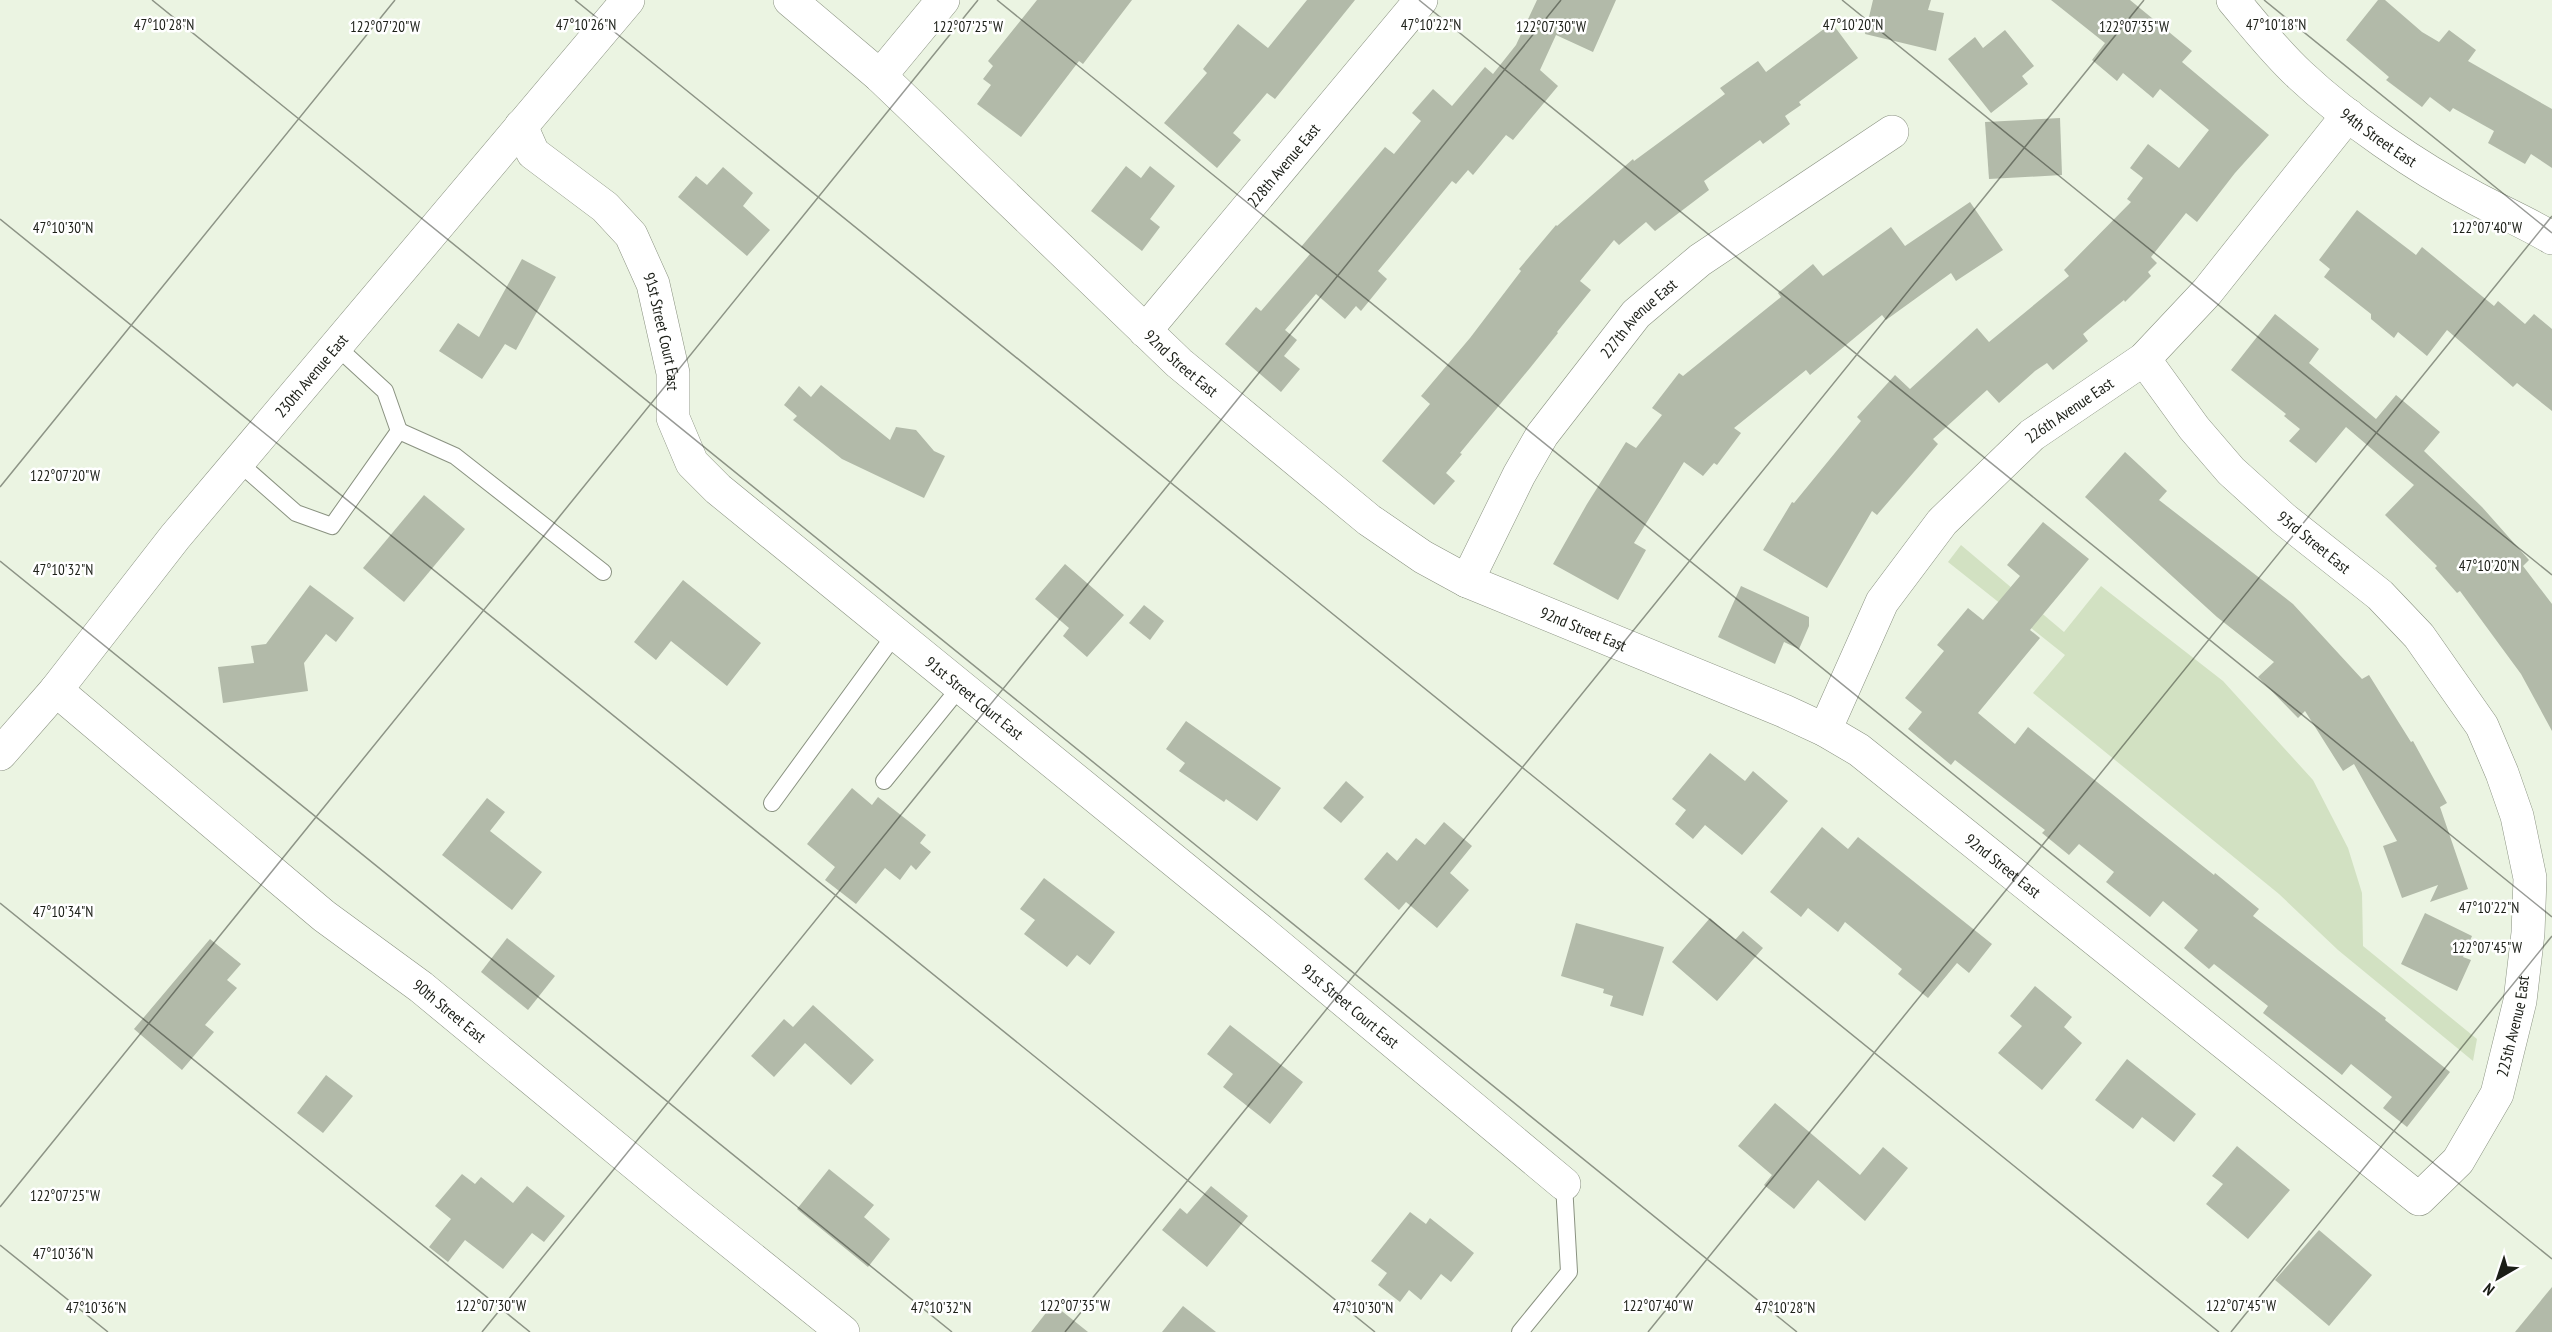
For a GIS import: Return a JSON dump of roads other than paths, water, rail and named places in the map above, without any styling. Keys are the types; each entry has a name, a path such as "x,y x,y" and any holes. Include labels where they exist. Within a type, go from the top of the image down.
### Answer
{"street":[{"name":"230th Avenue East","path":"0,754 56,690 175,537 628,0"},
{"name":"92nd Street East","path":"790,0 880,76 1179,363 1369,520 1423,557 1467,581 1825,730 1858,750 2419,1199"},
{"path":"880,76 943,0"},
{"name":"228th Avenue East","path":"1145,331 1421,0"},
{"name":"94th Street East","path":"2234,0 2300,75 2348,115 2417,163 2465,192 2552,238"},
{"name":"226th Avenue East","path":"1825,730 1881,602 1942,522 2032,435 2144,359 2207,292 2348,115"},
{"name":"91st Street Court East","path":"521,126 533,153 605,207 631,235 652,284 673,373 674,418 692,463 718,489 1257,928 1564,1184"},
{"name":"227th Avenue East","path":"1467,581 1519,474 1542,435 1636,314 1700,260 1892,132"},
{"name":"93rd Street East","path":"2144,359 2194,428 2231,471 2284,519 2380,596 2419,636 2482,726"},
{"name":"90th Street East","path":"56,690 324,916 421,987 685,1205 825,1326"},
{"name":"225th Avenue East","path":"2419,1199 2458,1161 2497,1094 2520,1001 2528,933 2530,878 2517,816 2482,726"}],"lane":[{"path":"336,346 385,391 399,431 455,456 603,573"},
{"path":"238,462 296,513 332,526 399,431"},
{"path":"772,803 896,633"},
{"path":"884,781 961,686"},
{"path":"1520,1332 1569,1272 1564,1184"}]}
